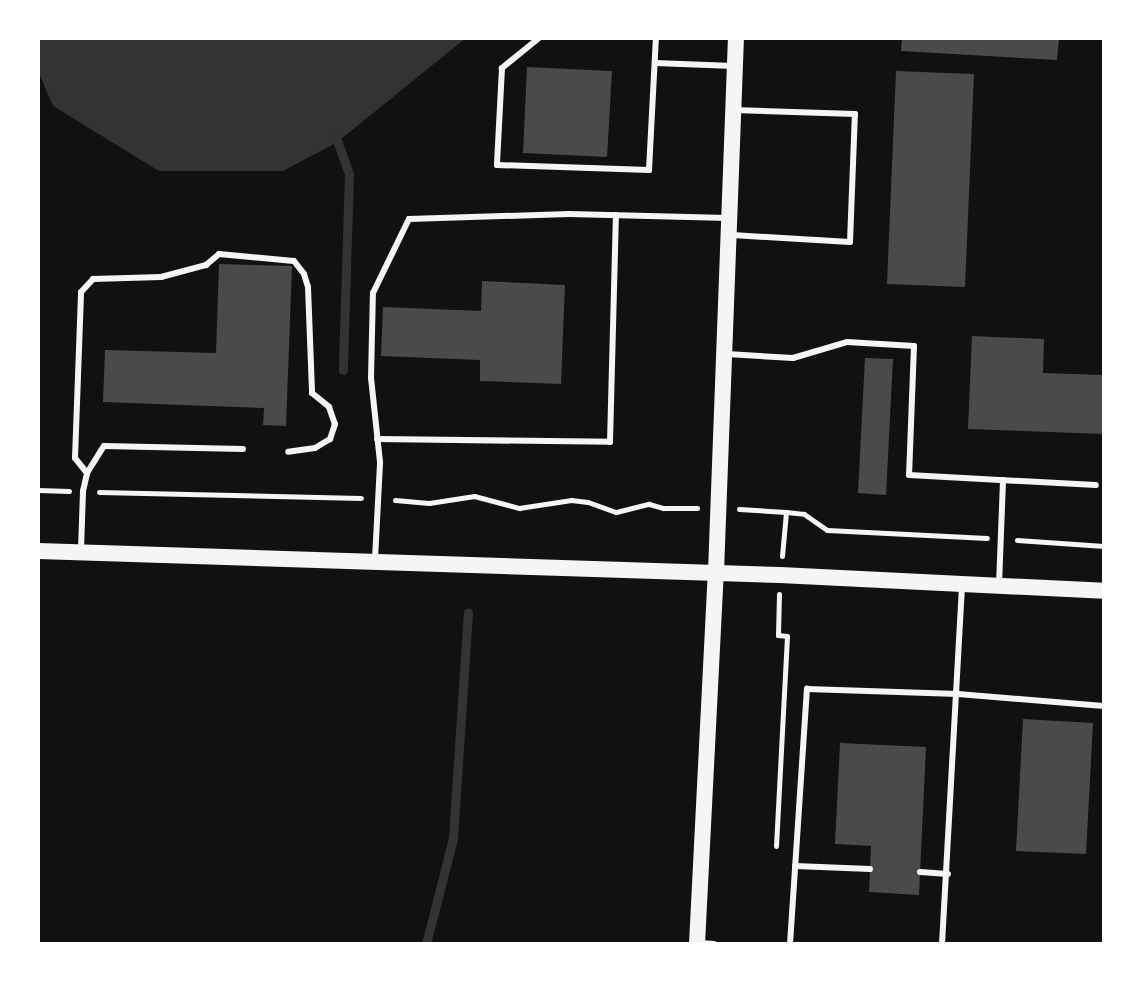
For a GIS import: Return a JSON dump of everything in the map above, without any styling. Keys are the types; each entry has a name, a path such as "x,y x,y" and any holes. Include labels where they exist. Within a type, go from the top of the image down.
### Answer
{"main road":[{"path":"697,943 716,572 736,38"},
{"path":"38,551 716,572 1104,591"}],"lane":[{"path":"539,38 502,68 497,165 649,170 656,38"},
{"path":"655,63 734,66"},
{"path":"728,235 850,242 853,171 855,114 733,110"},
{"path":"375,562 378,499 377,439 371,378 373,293 409,219 616,215 728,218"},
{"path":"377,439 610,442 616,215"},
{"path":"87,473 75,458 81,292 93,279 161,277 206,265 219,254 294,261 308,287 312,393 329,407 335,424 330,439 323,444 288,452"},
{"path":"724,354 793,358 847,342 914,346 909,475 1096,485"},
{"path":"81,553 83,491 87,473 104,446 243,449"},
{"path":"999,585 1003,480"},
{"path":"942,944 962,584"},
{"path":"790,944 807,689 958,694 1104,706"},
{"path":"795,866 870,869"},
{"path":"920,872 948,874"},
{"path":"697,943 714,944"}],"path":[{"path":"38,490 429,503 474,496 519,508 571,500 588,502 616,512 649,504 663,508 804,514 827,530 1104,546"},
{"path":"776,851 787,636 778,635 786,512"}],"shaded area":[{"path":"38,38 466,38 336,143 283,171 159,171 53,106 38,71"}],"building":[{"path":"902,38 1059,38 1057,60 901,51"},
{"path":"527,67 612,71 607,157 523,153"},
{"path":"896,71 974,74 965,287 887,284"},
{"path":"219,264 292,266 286,426 263,425 264,408 103,402 105,350 216,353"},
{"path":"482,281 565,285 561,384 480,381 480,360 381,356 383,307 481,311"},
{"path":"972,336 1044,339 1043,373 1104,375 1104,434 968,429"},
{"path":"865,358 893,359 886,495 858,493"},
{"path":"1023,719 1093,723 1086,854 1016,851"},
{"path":"840,743 926,747 919,895 869,892 871,846 835,844"}],"waterway":[{"path":"334,132 349,174 343,370"},
{"path":"426,944 453,838 468,612"}]}
